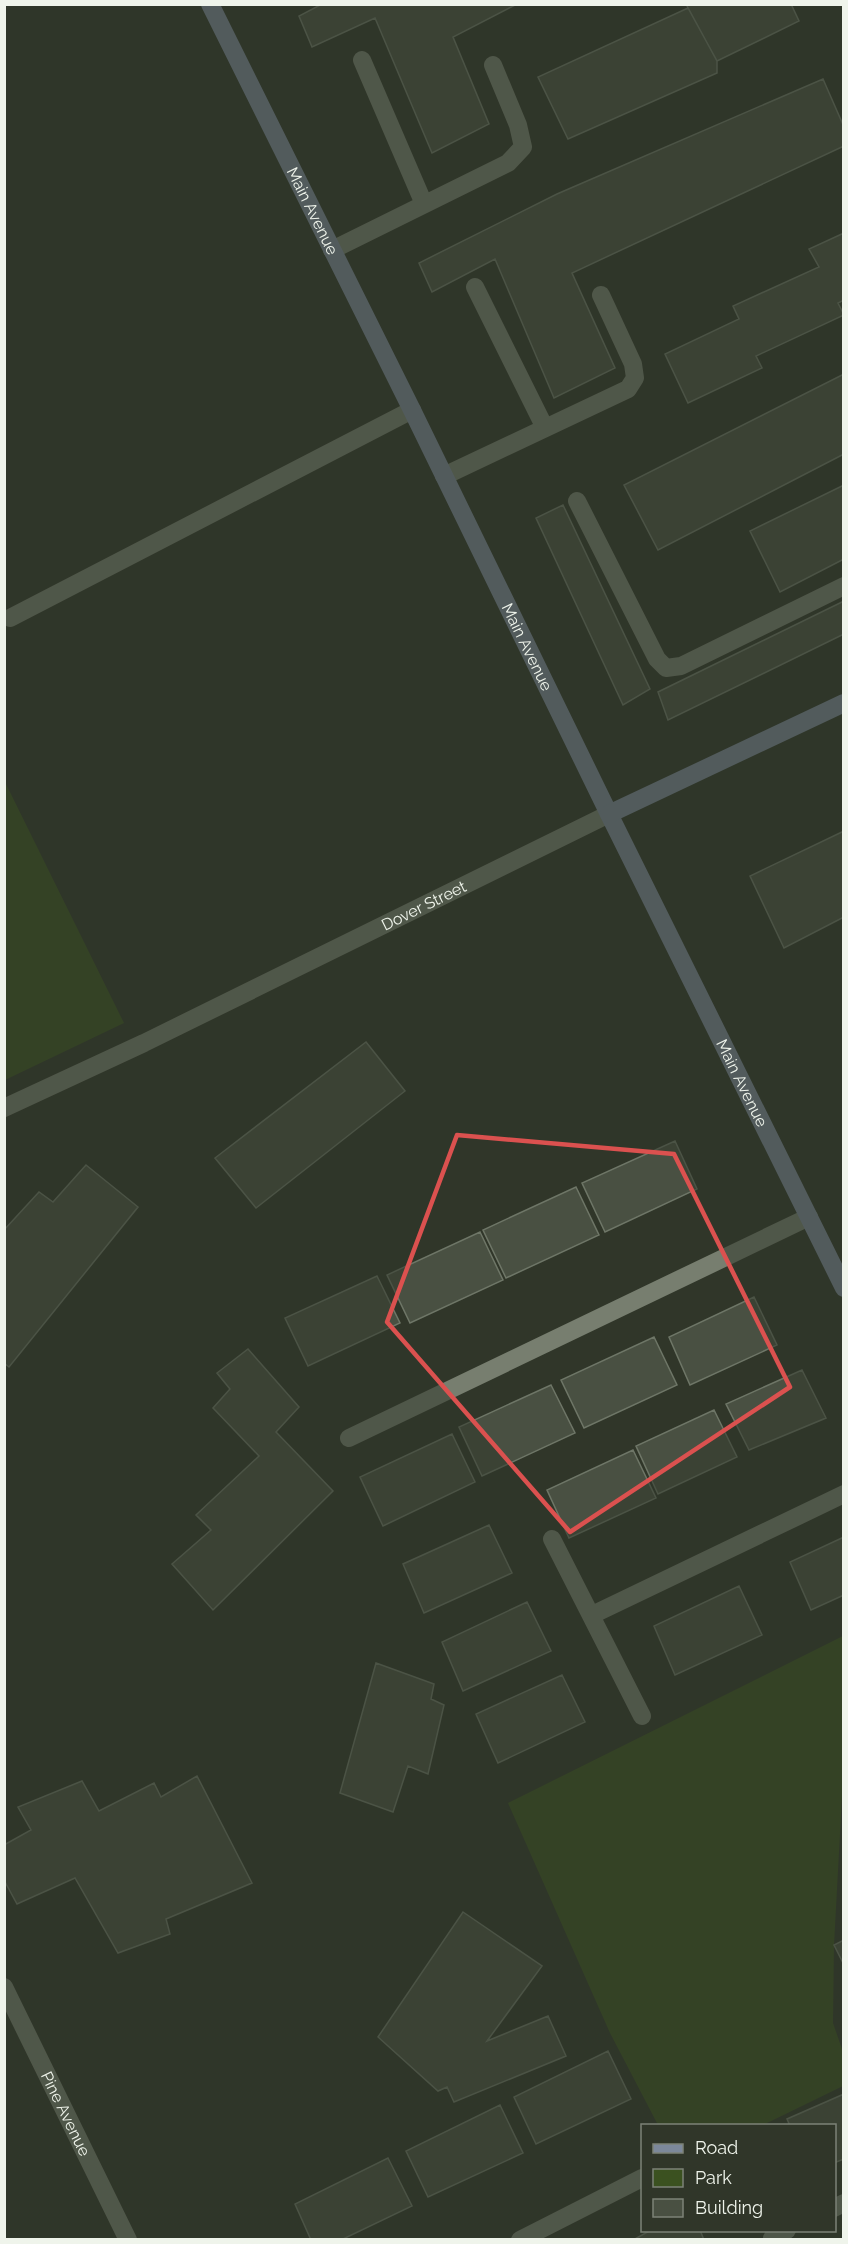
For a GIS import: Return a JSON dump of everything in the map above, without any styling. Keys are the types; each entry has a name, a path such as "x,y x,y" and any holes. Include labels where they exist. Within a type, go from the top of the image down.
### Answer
{"street":[{"name":"Main Avenue","path":"210,4 843,1288"},
{"path":"362,60 424,204"},
{"path":"332,250 508,163 523,147 518,125 493,65"},
{"path":"475,287 545,428"},
{"path":"444,476 628,389 635,378 633,364 601,296"},
{"path":"10,618 412,410"},
{"path":"577,501 657,659 666,668 681,666 843,586"},
{"name":"Dover Street","path":"4,1108 144,1043 609,814 843,703"},
{"path":"349,1438 809,1217"},
{"path":"592,1615 843,1494"},
{"path":"552,1539 642,1716"},
{"name":"Pine Avenue","path":"4,1987 128,2240"},
{"path":"520,2240 641,2179"}],"highlighted area":[{"path":"457,1135 674,1154 790,1387 570,1532 387,1322"}],"green space":[{"path":"4,780 124,1023 5,1080 4,1080"},
{"path":"843,1636 844,1794 842,1796 834,1945 833,2023 843,2052 843,2086 765,2124 657,2124 610,2033 508,1803"}],"building":[{"path":"322,4 517,4 453,37 489,124 432,153 375,18 312,47 299,16"},
{"path":"686,4 791,4 799,21 717,61"},
{"path":"688,8 717,61 717,73 568,139 538,77"},
{"path":"823,79 844,127 844,146 572,273 615,368 554,398 495,259 432,292 419,263 557,194"},
{"path":"844,233 844,300 838,303 844,315 756,356 762,368 688,403 665,354 739,319 733,306 819,267 809,249"},
{"path":"844,374 844,454 658,550 624,485"},
{"path":"844,485 844,559 780,592 750,531"},
{"path":"563,505 650,689 623,705 536,518"},
{"path":"844,601 844,634 668,720 658,692"},
{"path":"844,831 844,917 784,948 750,876"},
{"path":"366,1042 405,1091 256,1208 215,1158"},
{"path":"675,1141 697,1189 605,1232 582,1183"},
{"path":"86,1165 138,1207 9,1367 4,1363 4,1230 39,1192 53,1202"},
{"path":"576,1187 599,1235 506,1278 483,1230"},
{"path":"480,1232 503,1280 410,1323 387,1275"},
{"path":"377,1276 400,1323 308,1366 285,1318"},
{"path":"754,1297 777,1345 690,1385 669,1337"},
{"path":"654,1337 677,1385 584,1428 561,1380"},
{"path":"248,1349 299,1407 276,1432 333,1491 213,1610 172,1564 211,1530 196,1515 259,1456 213,1408 230,1389 217,1373"},
{"path":"802,1370 826,1418 749,1450 726,1404"},
{"path":"551,1385 575,1433 482,1476 459,1427"},
{"path":"714,1410 737,1457 658,1494 636,1446"},
{"path":"452,1434 475,1482 383,1526 360,1477"},
{"path":"633,1450 656,1498 569,1538 547,1490"},
{"path":"489,1525 512,1573 424,1613 403,1564"},
{"path":"844,1537 844,1595 811,1610 790,1562"},
{"path":"739,1586 762,1635 675,1675 654,1626"},
{"path":"527,1602 551,1651 463,1691 442,1642"},
{"path":"376,1663 434,1684 431,1699 444,1705 428,1774 408,1766 393,1812 340,1793"},
{"path":"562,1675 585,1722 498,1763 476,1714"},
{"path":"197,1776 252,1883 166,1919 170,1934 118,1953 75,1878 17,1904 4,1880 4,1845 31,1830 18,1807 82,1781 99,1811 154,1783 161,1797"},
{"path":"463,1912 542,1966 487,2041 548,2016 566,2056 454,2102 447,2087 438,2091 378,2037"},
{"path":"844,1940 844,1965 834,1945"},
{"path":"608,2051 631,2099 536,2144 514,2097"},
{"path":"844,2094 844,2159 836,2162 836,2124 789,2124 787,2119"},
{"path":"500,2105 523,2153 428,2197 406,2151"},
{"path":"388,2158 412,2206 341,2240 311,2240 295,2204"},
{"path":"647,2232 701,2232 704,2240 633,2240"}]}
